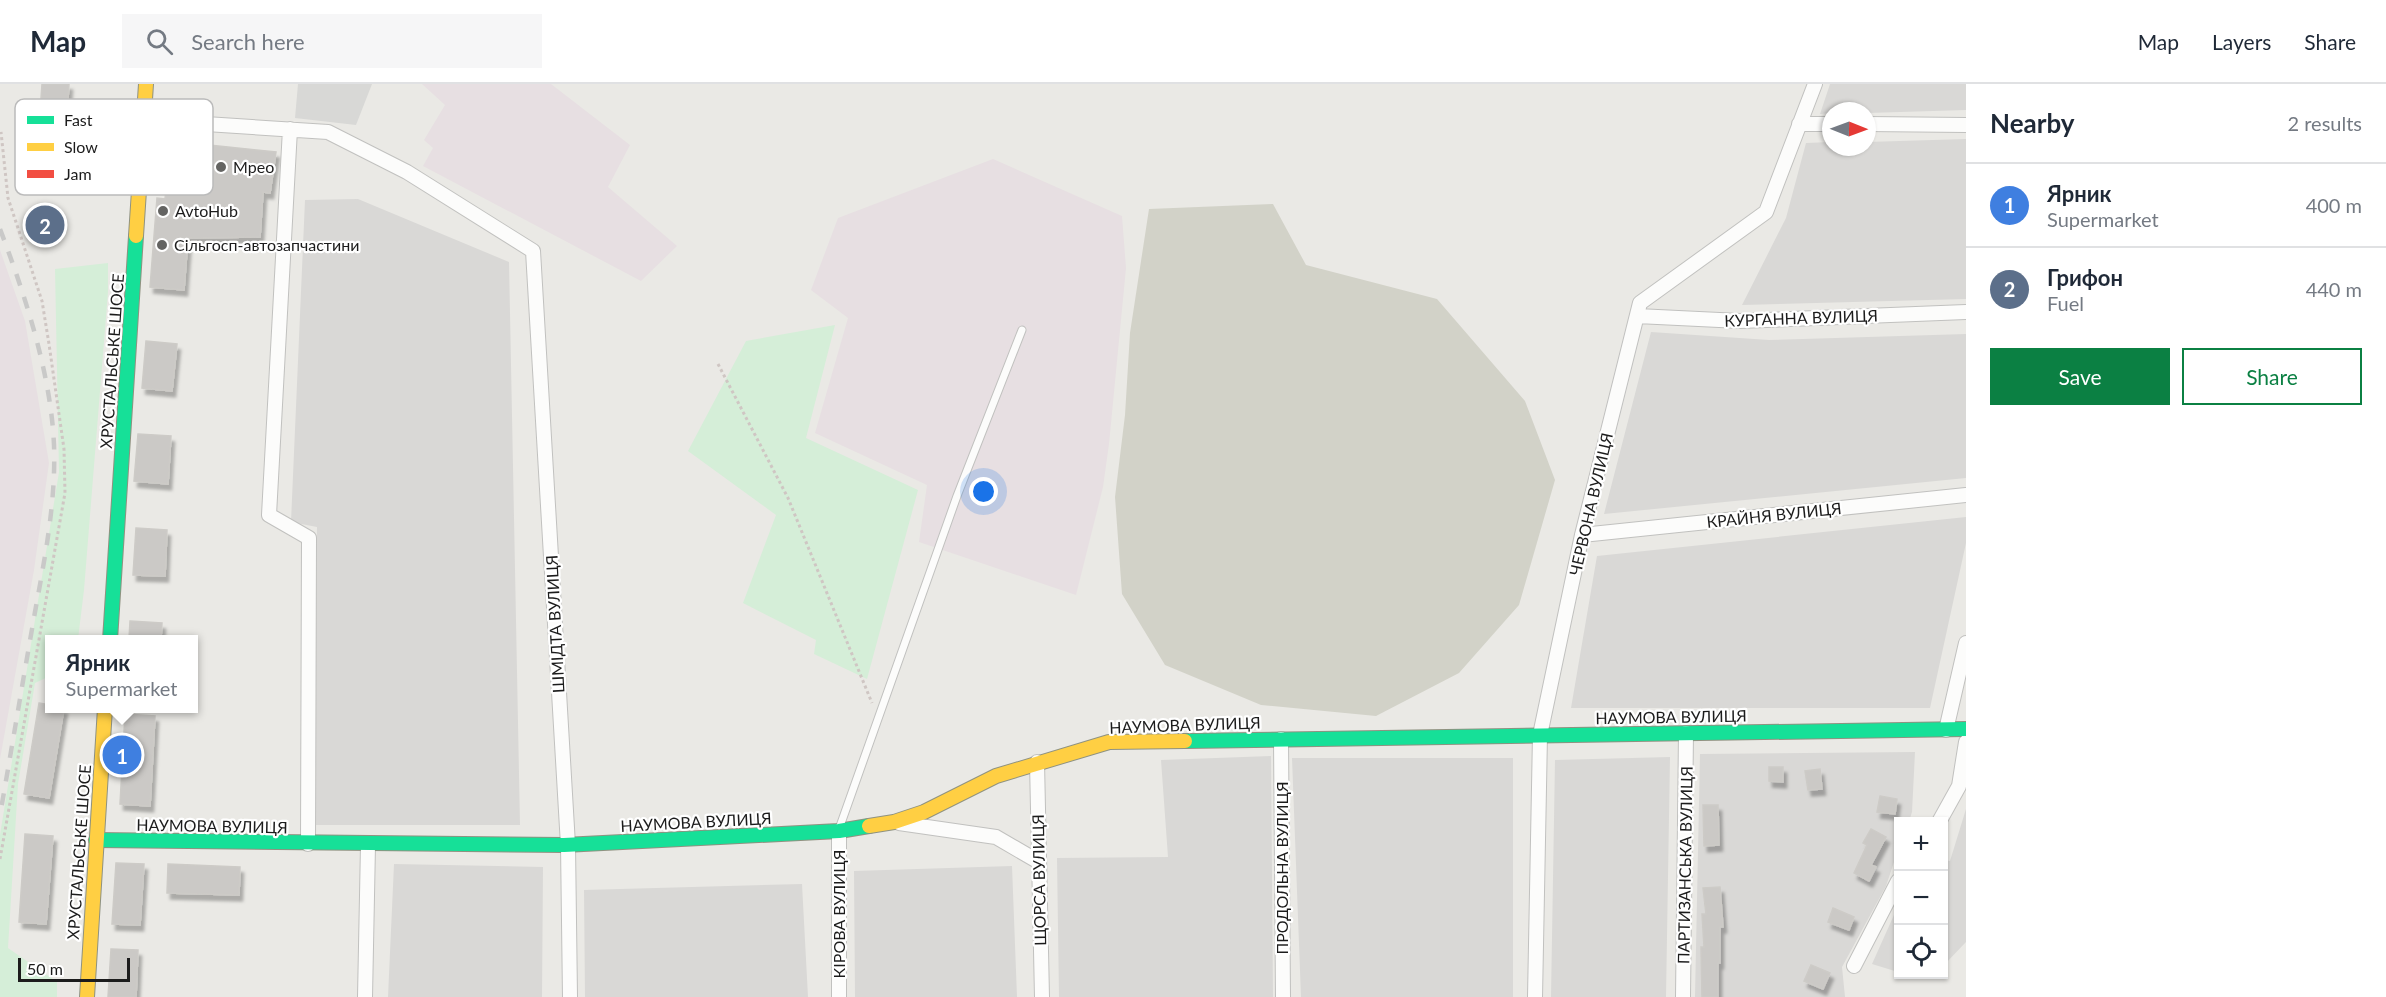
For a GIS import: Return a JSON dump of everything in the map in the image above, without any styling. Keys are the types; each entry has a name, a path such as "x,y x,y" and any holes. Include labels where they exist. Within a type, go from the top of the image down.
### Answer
{"street":[{"name":"ХРУСТАЛЬСЬКЕ ШОСЕ","path":"145,99 146,84"},
{"name":"ЧЕРВОНА ВУЛИЦЯ","path":"1535,997 1540,735 1582,535 1640,303 1766,212 1815,84"},
{"path":"213,124 290,129 269,515 309,537 308,844"},
{"path":"1799,124 1822,124"},
{"path":"1876,124 1966,124"},
{"name":"ШМІДТА ВУЛИЦЯ","path":"290,129 328,132 407,172 533,251 568,845 570,997"},
{"name":"ХРУСТАЛЬСЬКЕ ШОСЕ","path":"110,635 139,195"},
{"name":"КУРГАННА ВУЛИЦЯ","path":"1637,316 1740,321 1966,312"},
{"name":"КРАЙНЯ ВУЛИЦЯ","path":"1582,535 1966,495"},
{"path":"1946,730 1966,643"},
{"name":"ХРУСТАЛЬСЬКЕ ШОСЕ","path":"87,997 105,713"},
{"name":"НАУМОВА ВУЛИЦЯ","path":"96,840 368,845 568,845 839,831 894,822 924,812 996,776 1109,742 1966,729"},
{"name":"ПАРТИЗАНСЬКА ВУЛИЦЯ","path":"1683,997 1686,733"},
{"name":"ПРОДОЛЬНА ВУЛИЦЯ","path":"1281,740 1283,997"},
{"path":"1942,817 1959,786 1966,742"},
{"name":"ЩОРСА ВУЛИЦЯ","path":"1037,762 1042,997"},
{"path":"894,822 996,837 1039,862"},
{"name":"КІРОВА ВУЛИЦЯ","path":"839,831 839,997"},
{"path":"365,997 368,845"},
{"path":"1854,966 1894,890"}],"lane":[{"path":"839,831 957,496 1022,330"}],"path":[{"path":"0,859 65,493 64,449 42,301 8,198 1,132"},
{"path":"718,364 788,498 878,718"}],"shaded area":[{"path":"298,84 372,84 356,125 295,118"},
{"path":"422,84 551,84 630,145 608,187 677,246 641,281 423,166 433,148 424,140 445,105"},
{"path":"1830,84 1966,84 1966,110 1876,113 1876,102 1824,102"},
{"path":"1966,139 1966,299 1742,305 1786,218 1806,143 1822,142 1822,156 1876,156 1876,142"},
{"path":"993,159 1122,216 1126,268 1109,444 1103,487 1076,595 919,542 927,485 815,433 848,318 811,290 838,218"},
{"path":"358,199 509,262 520,825 314,825 317,527 291,522 305,200"},
{"path":"1273,204 1306,265 1437,299 1525,401 1555,480 1519,605 1459,673 1376,716 1261,705 1165,665 1122,594 1115,497 1125,415 1130,333 1149,209"},
{"path":"0,250 25,321 49,463 34,570 0,759"},
{"path":"1651,332 1769,340 1966,334 1966,478 1604,514"},
{"path":"1966,517 1966,543 1930,708 1571,708 1597,556"},
{"path":"1915,752 1912,812 1910,817 1894,817 1894,862 1886,886 1842,967 1845,997 1695,997 1700,754"},
{"path":"1271,756 1273,997 1059,997 1057,858 1168,857 1161,760"},
{"path":"1670,757 1666,997 1551,997 1555,760"},
{"path":"1292,758 1513,758 1513,997 1301,997"},
{"path":"1966,809 1966,942 1948,961 1948,861 1950,861"},
{"path":"394,864 543,867 542,997 388,997"},
{"path":"1012,866 1017,997 855,997 854,871"},
{"path":"802,884 808,997 585,997 584,890"},
{"path":"1894,915 1894,971 1872,964"}],"green space":[{"path":"108,263 108,292 78,635 45,635 45,678 35,683 18,784 8,948 57,982 57,997 0,997 0,835 59,472 55,269"},
{"path":"835,325 806,438 918,490 867,679 814,654 816,640 743,603 776,515 688,451 746,341"}],"building":[{"path":"42,84 69,84 68,99 41,99"},
{"path":"213,145 276,152 270,193 263,192 260,237 188,238 184,290 150,287 157,198 165,199 165,195 213,195"},
{"path":"146,341 177,344 172,391 142,388"},
{"path":"138,434 171,436 168,484 134,481"},
{"path":"136,528 167,530 165,576 133,575"},
{"path":"130,621 162,623 161,635 129,635"},
{"path":"39,703 45,704 45,713 63,713 49,798 24,794"},
{"path":"125,714 155,716 150,806 120,804"},
{"path":"1769,767 1783,767 1783,782 1769,781"},
{"path":"1820,769 1822,789 1808,790 1805,771"},
{"path":"1880,796 1897,799 1895,814 1877,812"},
{"path":"1703,805 1718,805 1719,845 1704,846"},
{"path":"1871,829 1886,837 1871,865 1876,867 1869,881 1854,873 1867,845 1863,843"},
{"path":"25,834 53,836 46,924 19,922"},
{"path":"116,863 144,864 140,925 112,924"},
{"path":"168,864 240,867 239,895 167,893"},
{"path":"1720,887 1723,927 1720,927 1718,997 1702,997 1701,947 1704,947 1702,914 1706,914 1703,888"},
{"path":"1833,908 1854,917 1849,930 1828,922"},
{"path":"111,949 138,950 136,997 108,997"},
{"path":"1811,965 1830,973 1823,989 1804,981"}],"railway":[{"path":"0,229 35,335 48,391 54,445 52,508 46,550 0,815"}],"traffic: fast":[{"path":"110,635 136,236"},
{"path":"1185,741 1966,729"},
{"path":"96,840 564,845 839,831 869,826"}],"traffic: slow":[{"path":"145,99 146,84"},
{"path":"136,236 139,195"},
{"path":"87,997 105,713"},
{"path":"869,826 894,822 924,812 996,776 1109,742 1185,741"}],"place":[{"name":"Мрео","path":"221,167"},
{"name":"AvtoHub","path":"163,211"},
{"name":"Грифон","path":"45,225"},
{"name":"Сільгосп-автозапчастини","path":"162,245"},
{"name":"Ярник","path":"122,755"}]}
